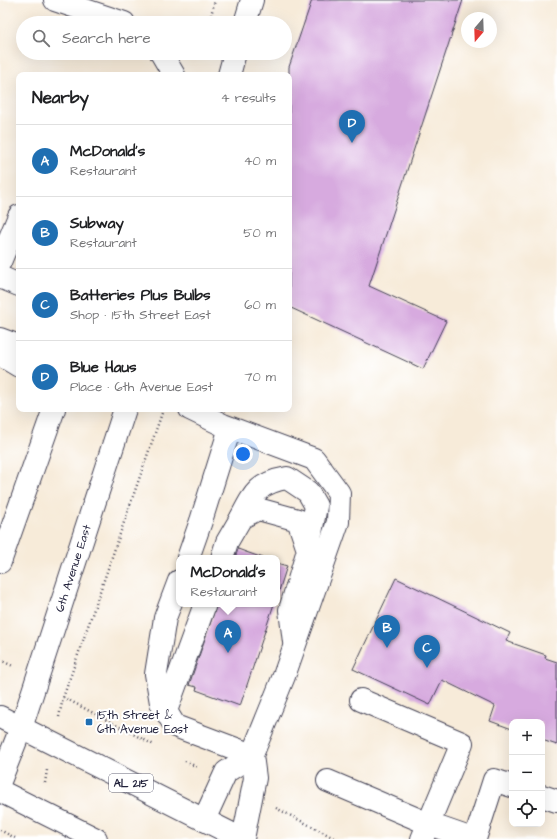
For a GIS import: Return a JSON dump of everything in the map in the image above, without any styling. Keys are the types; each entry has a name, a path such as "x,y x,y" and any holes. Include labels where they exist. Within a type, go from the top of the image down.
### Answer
{"street":[{"path":"55,0 103,16"},
{"path":"247,16 252,0"},
{"path":"165,60 172,72"},
{"path":"0,262 16,223"},
{"path":"0,277 16,285"},
{"path":"0,339 16,345"},
{"path":"0,358 4,357 16,364"},
{"path":"41,412 45,438"},
{"path":"0,562 53,412"},
{"name":"6th Avenue East","path":"0,781 21,728 124,412"},
{"path":"196,412 230,428 314,459 339,493 338,522 295,645 252,755 255,778 243,839"},
{"path":"189,555 230,428"},
{"path":"223,555 228,542 253,495 269,481 287,478 308,492 316,506 308,550 290,610 295,645"},
{"path":"241,518 258,509 298,520 308,550"},
{"path":"176,590 166,618 156,674 161,703 176,726 252,755"},
{"path":"166,711 204,607"},
{"path":"361,700 462,743 425,831"},
{"name":"AL 215","path":"0,717 243,839"},
{"path":"204,820 226,772 252,755"},
{"path":"328,781 425,831 473,839 494,780 509,785"},
{"path":"0,791 96,839"},
{"path":"545,797 557,801"}],"path":[{"path":"211,16 215,0"},
{"path":"39,810 52,743 64,698 162,412"},
{"path":"0,830 17,839"}],"building":[{"path":"312,0 463,0 369,286 446,321 423,369 292,308 292,72 289,72 289,67"},
{"path":"238,549 254,555 236,555"},
{"path":"280,564 287,566 280,588"},
{"path":"396,578 510,633 506,641 546,655 545,658 557,662 557,745 545,741 545,719 509,719 509,728 490,721 495,706 442,680 430,705 353,669"},
{"path":"216,607 273,607 240,706 196,690 197,687 189,685"}],"place":[{"name":"Blue Haus","path":"352,143"},
{"name":"Subway","path":"387,648"},
{"name":"McDonald's","path":"228,653"},
{"name":"Batteries Plus Bulbs","path":"427,668"},
{"name":"15th Street & 6th Avenue East","path":"89,722"}]}
